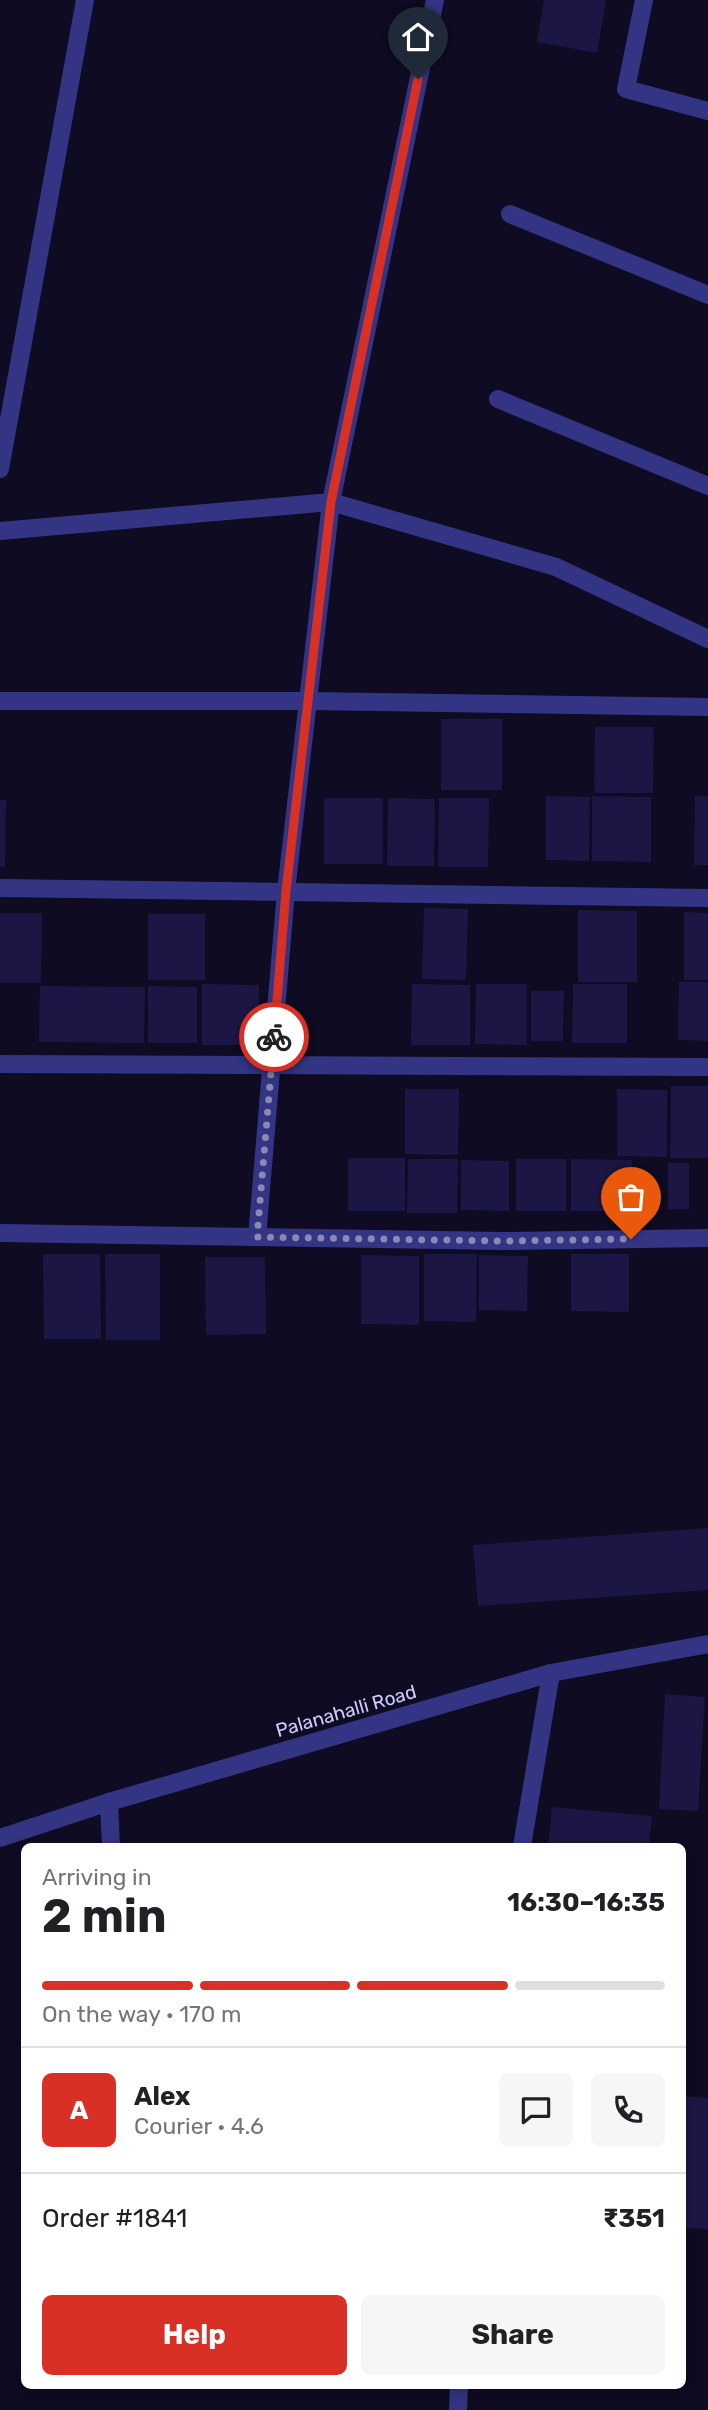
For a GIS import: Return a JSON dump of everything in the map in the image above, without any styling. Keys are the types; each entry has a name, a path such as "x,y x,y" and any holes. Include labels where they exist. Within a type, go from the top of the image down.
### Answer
{"street":[{"path":"0,469 85,0"},
{"path":"257,1237 286,891 331,502 435,0"},
{"path":"644,0 626,89 708,111"},
{"path":"510,214 708,295"},
{"path":"498,398 708,486"},
{"path":"0,531 331,502 556,567 708,639"},
{"path":"0,701 309,701 708,707"},
{"path":"0,888 708,898"},
{"path":"0,1064 708,1068"},
{"path":"0,1233 502,1241 708,1238"},
{"name":"Palanahalli Road","path":"0,1838 109,1802 551,1673 708,1644"},
{"path":"523,1843 551,1673"},
{"path":"109,1802 111,1843"},
{"path":"458,2410 459,2389"}],"building":[{"path":"544,0 606,0 597,53 537,42"},
{"path":"441,719 502,719 502,790 441,790"},
{"path":"595,727 654,727 653,793 594,793"},
{"path":"546,796 590,797 589,861 546,860"},
{"path":"592,796 651,797 651,862 592,861"},
{"path":"695,796 708,796 708,865 694,865"},
{"path":"324,798 383,798 383,864 324,864"},
{"path":"388,798 435,799 434,866 387,866"},
{"path":"439,798 489,798 488,867 438,867"},
{"path":"0,800 6,800 5,867 0,867"},
{"path":"424,908 468,909 466,980 422,979"},
{"path":"578,910 637,911 637,982 578,982"},
{"path":"684,912 708,913 708,980 684,980"},
{"path":"0,913 42,913 41,983 0,983"},
{"path":"148,914 205,914 205,980 148,980"},
{"path":"679,982 708,982 708,1041 678,1040"},
{"path":"202,984 259,985 258,1045 202,1045"},
{"path":"412,984 470,985 470,1045 411,1045"},
{"path":"476,984 527,984 527,1045 475,1044"},
{"path":"573,984 627,984 627,1043 572,1043"},
{"path":"40,986 145,987 144,1043 39,1042"},
{"path":"148,986 197,987 197,1043 148,1043"},
{"path":"531,991 564,991 563,1041 531,1041"},
{"path":"671,1086 708,1086 708,1158 670,1158"},
{"path":"405,1089 459,1089 458,1155 405,1154"},
{"path":"617,1089 667,1090 667,1157 617,1156"},
{"path":"348,1158 405,1158 405,1211 348,1211"},
{"path":"408,1159 458,1159 457,1213 407,1213"},
{"path":"516,1159 566,1159 566,1211 516,1211"},
{"path":"571,1159 632,1160 631,1211 571,1211"},
{"path":"461,1160 509,1161 509,1211 461,1210"},
{"path":"668,1163 689,1163 689,1209 668,1209"},
{"path":"43,1254 100,1254 101,1339 44,1339"},
{"path":"105,1254 160,1254 160,1340 106,1340"},
{"path":"424,1254 477,1254 476,1322 424,1321"},
{"path":"571,1254 629,1254 629,1312 571,1311"},
{"path":"361,1255 419,1256 419,1325 361,1324"},
{"path":"479,1255 528,1256 527,1311 479,1310"},
{"path":"205,1257 265,1257 266,1334 206,1335"},
{"path":"708,1528 708,1590 478,1606 473,1545"},
{"path":"665,1694 705,1697 698,1811 659,1809"},
{"path":"552,1807 652,1816 649,1843 548,1843"},
{"path":"686,2096 708,2098 708,2229 686,2228"}],"way so far":[{"path":"274,1037 257,1237 502,1241 631,1239"}],"route":[{"path":"274,1037 286,891 331,502 418,79"}]}
